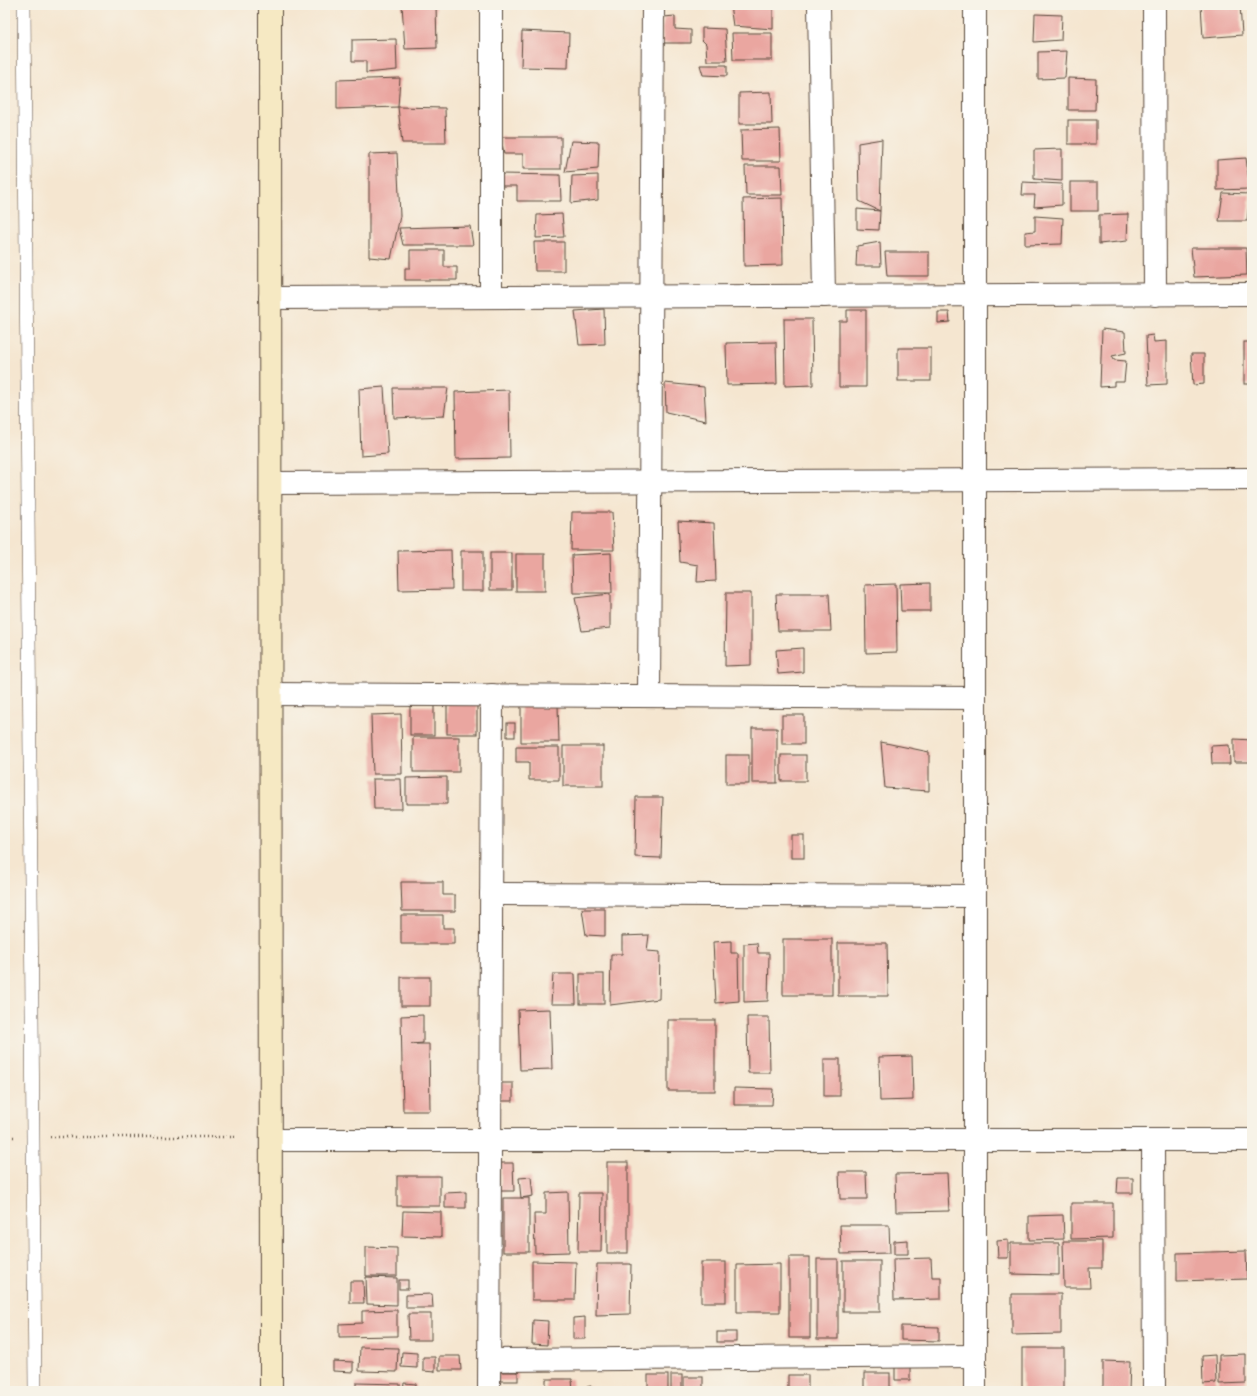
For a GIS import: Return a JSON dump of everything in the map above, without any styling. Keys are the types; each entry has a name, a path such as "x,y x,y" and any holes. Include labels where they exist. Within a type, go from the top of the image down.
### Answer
{"street":[{"path":"270,5 271,1391"},
{"path":"491,5 491,297"},
{"path":"649,696 653,5"},
{"path":"819,5 824,296"},
{"path":"975,5 975,1391"},
{"path":"1154,5 1155,295"},
{"path":"270,298 1252,294"},
{"path":"271,483 1252,480"},
{"path":"271,694 975,698"},
{"path":"490,1391 492,695"},
{"path":"491,894 975,896"},
{"path":"271,1140 1252,1140"},
{"path":"1153,1140 1154,1391"},
{"path":"490,1360 975,1356"}],"lane":[{"path":"24,5 35,1391"}],"path":[{"path":"5,1137 236,1137"}],"building":[{"path":"402,5 436,5 437,48 405,49"},
{"path":"730,5 773,5 773,29 733,26"},
{"path":"1201,5 1240,5 1242,35 1203,38"},
{"path":"1035,14 1062,15 1061,40 1034,42"},
{"path":"675,16 675,29 691,30 691,43 663,43 662,29 664,17"},
{"path":"702,28 725,29 727,61 707,61 706,44 702,40"},
{"path":"522,31 569,33 568,68 521,67"},
{"path":"732,33 772,33 772,60 733,60"},
{"path":"396,39 397,70 366,73 366,61 352,61 352,40"},
{"path":"1067,51 1065,78 1038,79 1038,52"},
{"path":"700,65 727,65 727,76 703,75"},
{"path":"400,78 398,107 337,109 337,80"},
{"path":"1068,78 1096,79 1095,110 1068,110"},
{"path":"771,92 772,124 739,124 739,93"},
{"path":"398,107 445,108 446,143 402,143"},
{"path":"1068,120 1096,120 1096,144 1068,144"},
{"path":"780,129 781,161 742,161 741,130"},
{"path":"501,137 561,137 561,169 523,169 523,154 504,154"},
{"path":"882,139 880,211 859,201 858,143"},
{"path":"571,141 599,142 598,169 565,172"},
{"path":"1062,149 1062,181 1034,179 1034,150"},
{"path":"397,153 400,216 391,259 369,257 369,154"},
{"path":"1246,158 1250,189 1217,190 1217,160"},
{"path":"745,166 781,166 782,195 746,195"},
{"path":"500,174 560,175 561,201 517,201 517,186 502,186"},
{"path":"598,175 598,200 571,203 572,176"},
{"path":"1023,182 1062,184 1062,205 1034,207 1035,195 1022,195"},
{"path":"1070,182 1098,182 1098,211 1070,211"},
{"path":"1223,193 1250,194 1247,221 1219,221"},
{"path":"782,198 783,265 744,266 743,199"},
{"path":"857,209 880,211 879,230 857,229"},
{"path":"562,214 564,237 536,238 537,215"},
{"path":"1128,214 1127,241 1099,244 1099,215"},
{"path":"1035,216 1063,218 1062,244 1025,245 1025,232 1035,231"},
{"path":"470,226 473,245 403,245 399,228"},
{"path":"534,242 564,242 564,271 535,271"},
{"path":"880,242 881,266 856,266 857,246"},
{"path":"1191,248 1246,248 1247,275 1194,277"},
{"path":"410,250 444,250 444,267 457,267 457,280 405,280 405,268 410,268"},
{"path":"885,252 929,252 929,276 887,276"},
{"path":"604,309 605,344 579,345 575,311"},
{"path":"847,310 866,310 866,387 839,387 839,321 847,321"},
{"path":"938,312 949,312 950,322 938,323"},
{"path":"784,319 812,319 813,385 785,386"},
{"path":"1102,329 1125,332 1126,353 1112,356 1114,360 1126,361 1124,382 1114,382 1114,386 1100,387"},
{"path":"1153,335 1154,342 1167,341 1167,384 1148,385 1146,336"},
{"path":"776,342 777,384 727,385 726,343"},
{"path":"1244,342 1252,342 1252,384 1244,384"},
{"path":"898,348 931,348 931,381 898,381"},
{"path":"1191,354 1204,354 1204,384 1193,385"},
{"path":"665,383 704,387 706,421 666,412"},
{"path":"384,387 388,454 361,456 359,389"},
{"path":"393,388 448,388 444,416 394,418"},
{"path":"509,390 510,458 456,459 455,392"},
{"path":"572,512 612,512 614,550 571,550"},
{"path":"678,521 714,523 716,581 697,582 698,565 680,562"},
{"path":"451,550 452,589 399,590 398,551"},
{"path":"461,551 483,551 483,591 461,591"},
{"path":"490,553 512,553 512,590 490,590"},
{"path":"611,553 612,593 573,593 572,555"},
{"path":"516,554 545,554 545,591 516,591"},
{"path":"930,583 930,611 901,611 900,584"},
{"path":"896,584 897,652 866,653 865,585"},
{"path":"726,593 751,593 751,665 725,666"},
{"path":"610,594 610,628 582,631 575,598"},
{"path":"776,594 829,594 831,631 778,631"},
{"path":"803,648 803,672 778,674 776,650"},
{"path":"447,701 477,701 477,734 447,734"},
{"path":"558,705 559,742 521,742 521,706"},
{"path":"410,706 434,706 434,735 410,735"},
{"path":"401,714 402,774 373,774 371,715"},
{"path":"782,715 804,715 804,744 782,744"},
{"path":"507,723 515,723 515,737 507,737"},
{"path":"752,728 777,728 777,783 752,783"},
{"path":"413,737 459,737 459,772 413,772"},
{"path":"1234,739 1252,740 1252,762 1234,762"},
{"path":"881,742 929,752 929,791 885,788"},
{"path":"1229,745 1230,764 1212,764 1211,746"},
{"path":"563,746 603,746 603,786 563,786"},
{"path":"516,747 559,747 559,780 529,780 529,762 516,762"},
{"path":"726,755 749,755 749,784 726,784"},
{"path":"781,755 806,755 806,781 781,781"},
{"path":"447,777 447,804 406,804 406,778"},
{"path":"373,779 401,779 402,809 374,809"},
{"path":"636,797 663,797 661,858 635,857"},
{"path":"791,835 804,835 804,858 791,858"},
{"path":"401,882 443,882 443,895 455,895 455,911 402,911"},
{"path":"582,909 605,909 605,936 586,935"},
{"path":"401,915 443,915 443,928 454,928 454,944 401,944"},
{"path":"649,935 647,951 660,952 659,999 610,1005 611,954 622,954 622,936"},
{"path":"783,939 832,939 832,995 783,995"},
{"path":"731,941 731,953 738,953 739,1001 716,1003 713,942"},
{"path":"757,943 758,953 769,953 768,1001 744,1002 744,944"},
{"path":"838,943 887,943 888,996 838,996"},
{"path":"553,974 575,974 576,1004 551,1004"},
{"path":"580,974 604,974 604,1004 580,1004"},
{"path":"401,977 430,977 430,1006 401,1006"},
{"path":"550,1009 552,1069 520,1070 518,1010"},
{"path":"423,1015 423,1043 411,1044 429,1044 430,1111 403,1111 401,1016"},
{"path":"747,1017 769,1017 770,1073 748,1073"},
{"path":"668,1020 715,1020 715,1091 668,1091"},
{"path":"912,1056 913,1100 880,1101 879,1057"},
{"path":"824,1059 840,1059 840,1096 824,1096"},
{"path":"500,1083 513,1083 513,1101 500,1101"},
{"path":"734,1088 773,1089 772,1105 734,1105"},
{"path":"607,1162 628,1162 628,1253 607,1253"},
{"path":"501,1163 513,1163 514,1191 501,1191"},
{"path":"839,1172 866,1172 867,1199 840,1199"},
{"path":"947,1173 949,1211 896,1212 895,1174"},
{"path":"397,1176 440,1176 440,1206 397,1206"},
{"path":"531,1177 533,1196 521,1198 519,1178"},
{"path":"1118,1178 1133,1178 1133,1193 1117,1193"},
{"path":"466,1192 466,1208 445,1208 445,1193"},
{"path":"568,1192 569,1252 535,1253 534,1214 546,1214 546,1193"},
{"path":"579,1193 602,1193 601,1252 578,1252"},
{"path":"503,1198 529,1198 529,1252 503,1252"},
{"path":"1071,1203 1113,1203 1113,1238 1071,1239"},
{"path":"403,1211 441,1212 441,1237 402,1236"},
{"path":"1063,1215 1064,1239 1029,1240 1029,1216"},
{"path":"840,1225 889,1225 890,1253 841,1254"},
{"path":"908,1240 908,1254 894,1254 894,1241"},
{"path":"1008,1240 1008,1258 998,1258 997,1241"},
{"path":"1063,1241 1102,1241 1102,1268 1089,1268 1090,1288 1064,1288"},
{"path":"1011,1243 1059,1243 1059,1275 1011,1274"},
{"path":"366,1247 397,1248 397,1276 366,1276"},
{"path":"1246,1251 1247,1279 1177,1281 1177,1253"},
{"path":"789,1257 810,1257 810,1338 789,1338"},
{"path":"931,1258 932,1277 941,1277 941,1299 894,1300 893,1259"},
{"path":"817,1259 838,1259 838,1339 817,1339"},
{"path":"532,1261 576,1262 575,1300 532,1300"},
{"path":"843,1261 880,1261 880,1312 843,1312"},
{"path":"701,1262 726,1262 726,1302 701,1302"},
{"path":"597,1264 631,1264 630,1314 596,1315"},
{"path":"780,1264 780,1312 737,1312 737,1265"},
{"path":"366,1277 397,1278 397,1305 367,1304"},
{"path":"399,1280 408,1280 408,1289 399,1289"},
{"path":"350,1281 363,1281 364,1303 350,1303"},
{"path":"432,1294 433,1308 406,1308 406,1295"},
{"path":"1012,1294 1061,1294 1061,1334 1012,1335"},
{"path":"397,1310 397,1336 339,1337 339,1324 362,1323 362,1311"},
{"path":"408,1314 431,1314 431,1340 409,1340"},
{"path":"585,1317 585,1339 573,1339 573,1318"},
{"path":"533,1320 548,1321 547,1345 532,1344"},
{"path":"901,1326 939,1327 939,1341 901,1340"},
{"path":"717,1332 736,1332 736,1342 717,1342"},
{"path":"360,1347 398,1348 397,1372 359,1371"},
{"path":"1022,1348 1064,1348 1064,1391 1022,1391"},
{"path":"402,1352 417,1353 417,1368 401,1367"},
{"path":"1246,1354 1246,1383 1219,1384 1219,1355"},
{"path":"1215,1355 1216,1383 1203,1384 1202,1356"},
{"path":"439,1356 460,1356 461,1370 439,1370"},
{"path":"423,1357 435,1357 435,1372 423,1371"},
{"path":"333,1361 353,1362 353,1372 333,1371"},
{"path":"1103,1361 1130,1362 1129,1391 1103,1391"},
{"path":"910,1362 910,1380 895,1380 895,1363"},
{"path":"498,1372 518,1372 518,1381 498,1381"},
{"path":"864,1373 890,1373 890,1391 864,1391"},
{"path":"648,1375 668,1375 668,1389 648,1389"},
{"path":"671,1375 682,1375 682,1389 671,1389"},
{"path":"788,1375 808,1375 808,1391 788,1391"},
{"path":"684,1377 703,1377 703,1389 684,1389"},
{"path":"546,1379 572,1379 573,1391 546,1391"},
{"path":"356,1383 400,1384 400,1391 356,1391"},
{"path":"404,1383 416,1384 416,1391 403,1391"},
{"path":"591,1386 591,1391 581,1391 580,1388"}]}
